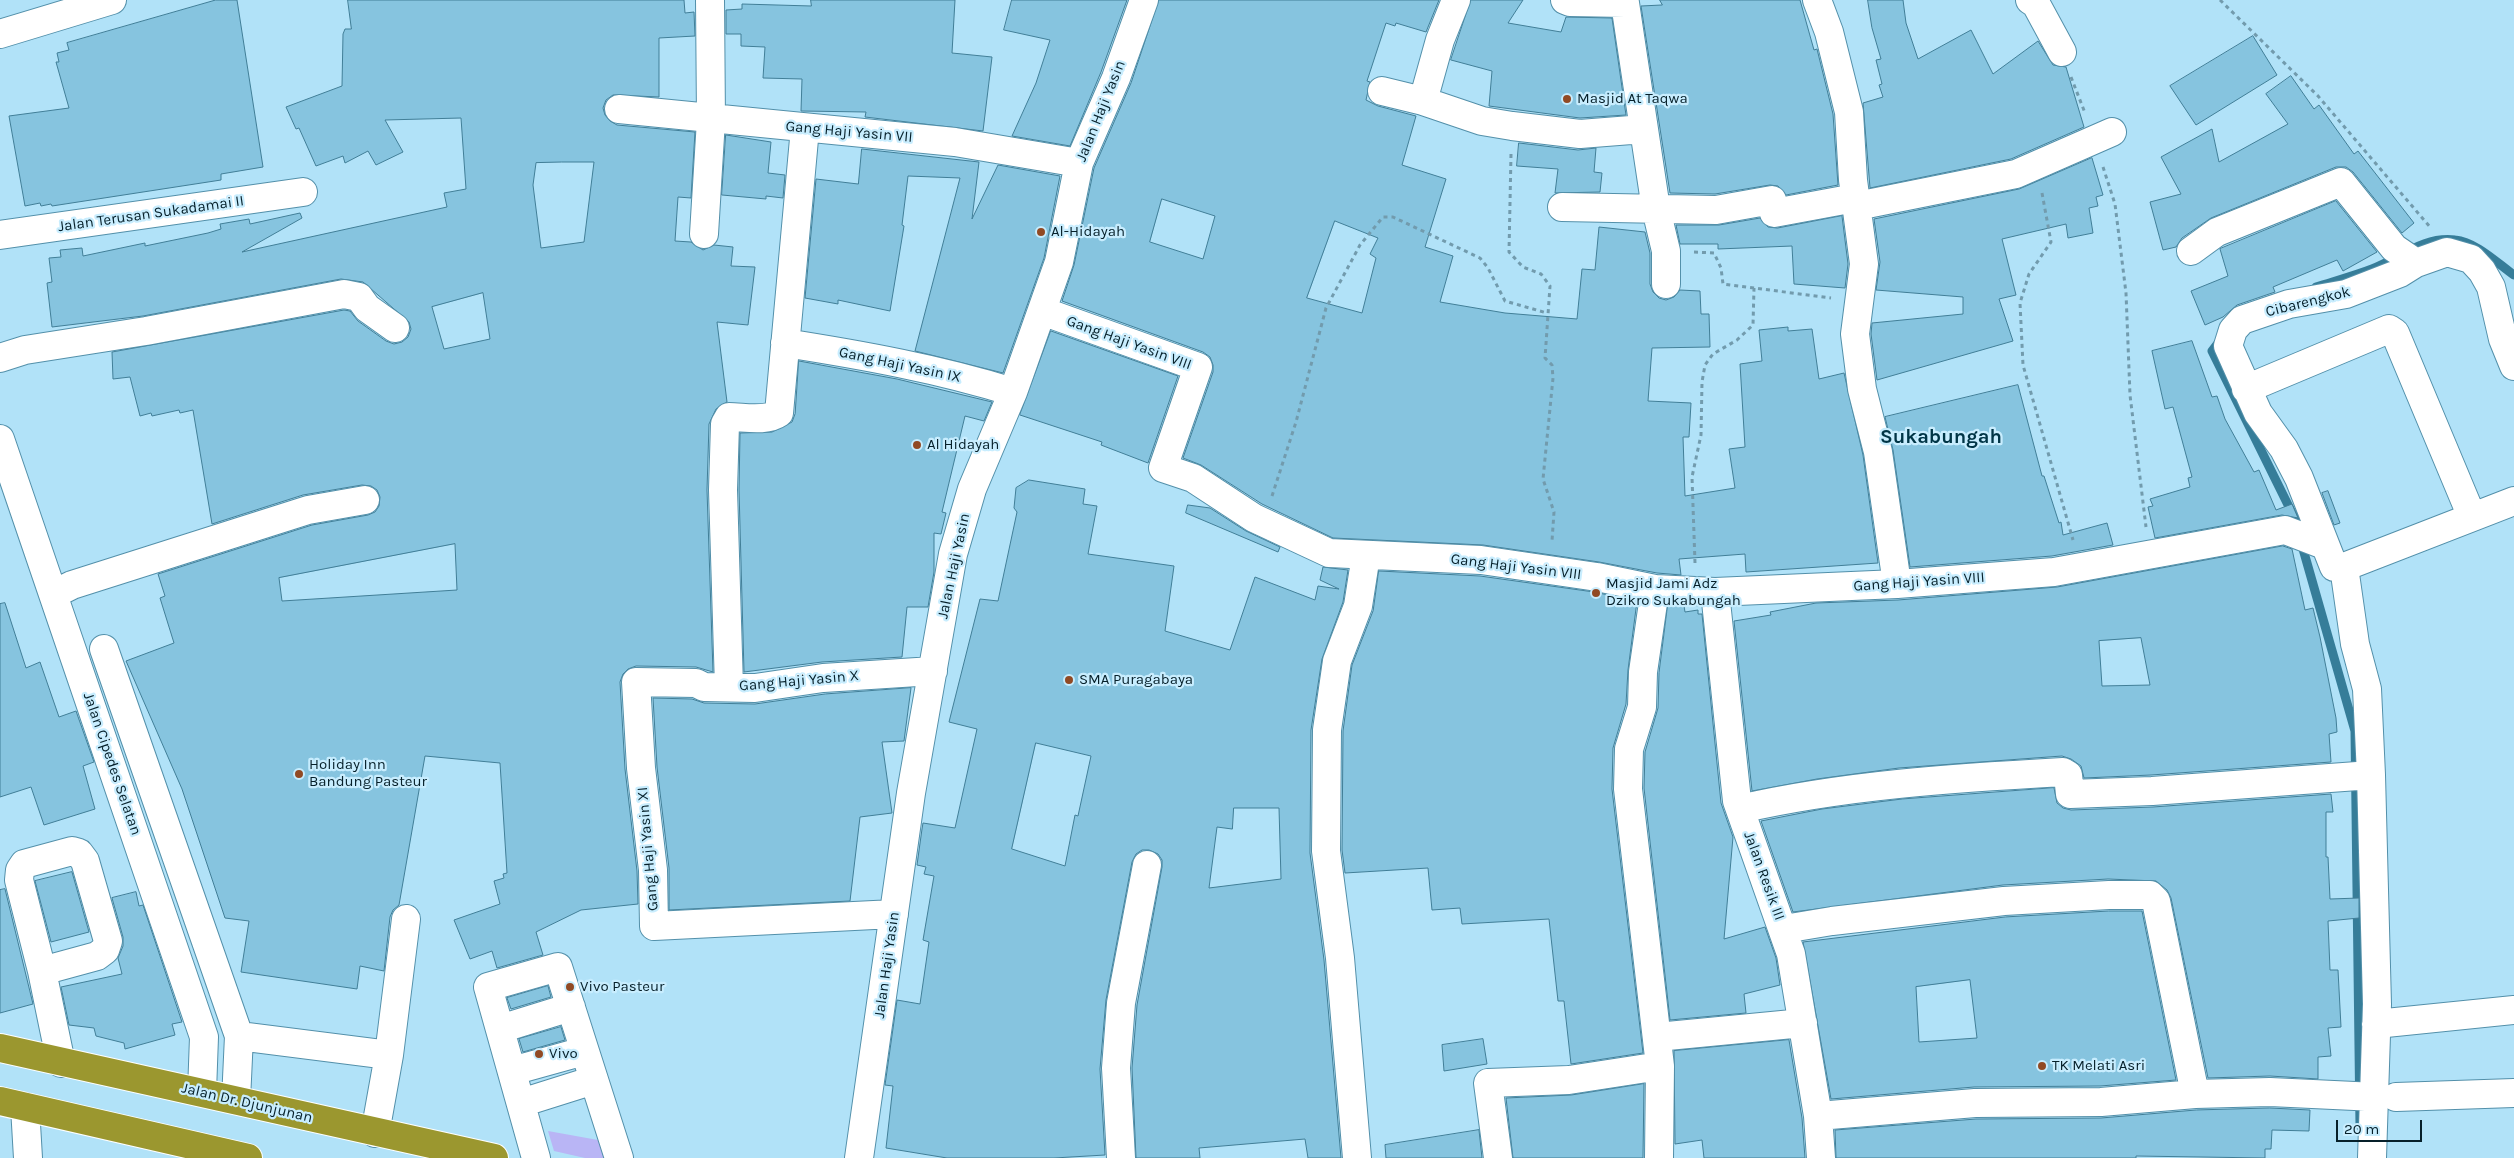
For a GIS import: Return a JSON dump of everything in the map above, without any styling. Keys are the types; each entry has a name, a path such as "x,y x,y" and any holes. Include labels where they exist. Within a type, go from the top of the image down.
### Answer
{"highway":[{"name":"Jalan Dr. Djunjunan","path":"0,1048 494,1158"},
{"path":"13,1104 237,1157"}],"street":[{"path":"0,34 112,0"},
{"path":"704,234 711,120 710,0"},
{"name":"Jalan Haji Yasin","path":"859,1158 912,793 954,554 972,490 1013,392 1059,262 1079,163 1116,78 1144,0"},
{"path":"1423,101 1440,40 1456,0"},
{"path":"1565,0 1570,2 1625,1 1656,209 1666,251 1666,284"},
{"path":"1817,0 1830,32 1849,112 1856,202 1864,264 1855,334 1862,388 1878,452 1897,584"},
{"path":"2030,0 2036,4 2062,52"},
{"path":"1382,91 1423,101 1482,121 1512,126 1580,134 1644,129"},
{"name":"Gang Haji Yasin VII","path":"619,110 955,142 1079,163"},
{"path":"729,687 723,490 725,424 729,417 765,418 774,417 779,413 805,128"},
{"path":"1562,207 1716,210 1772,200 1774,213 1856,202 2016,174 2103,136"},
{"path":"2191,251 2217,232 2341,182 2407,257"},
{"name":"Jalan Terusan Sukadamai II","path":"0,235 303,192"},
{"path":"2440,241 2471,259 2491,287 2503,339 2514,366"},
{"name":"Cibarengkok","path":"2344,567 2334,567 2299,478 2284,448 2258,413 2228,346 2233,330 2242,320 2289,304 2346,294 2400,273 2407,257 2440,241"},
{"path":"0,358 26,350 146,331 344,294 359,297 367,308 395,328"},
{"name":"Gang Haji Yasin VIII","path":"1042,311 1198,367 1163,468 1194,478 1263,523 1330,553 1481,560 1550,570 1655,590 1706,592 1897,584 2054,572 2285,530 2324,545"},
{"path":"2246,389 2389,329 2395,333 2472,518"},
{"name":"Gang Haji Yasin IX","path":"785,343 856,354 961,377 1013,392"},
{"name":"Jalan Cipedes Selatan","path":"0,439 204,1037 202,1092"},
{"path":"54,594 72,586 308,510 365,500"},
{"path":"2372,1158 2372,1097 2376,1024 2359,776 2367,689 2355,644 2344,567 2514,501"},
{"path":"1357,1158 1340,958 1326,851 1327,730 1337,661 1358,606 1366,555"},
{"path":"1655,590 1643,672 1642,706 1629,749 1628,789 1660,1066 1659,1158"},
{"name":"Jalan Resik III","path":"1706,592 1740,809 1784,929 1791,954 1818,1116 1820,1158"},
{"path":"104,649 239,1036 236,1100"},
{"name":"Gang Haji Yasin X","path":"636,682 696,683 704,687 755,688 824,678 933,671"},
{"name":"Gang Haji Yasin XI","path":"636,682 641,768 653,870 654,926 894,914"},
{"path":"1740,809 1792,797 1940,780 2063,772 2068,775 2070,794 2152,791 2359,776"},
{"path":"1121,1158 1116,1068 1121,1004 1147,865"},
{"path":"1784,929 1832,921 2004,901 2108,895 2150,896 2156,900 2195,1094"},
{"path":"375,1133 389,1055 406,919"},
{"path":"536,1158 488,987 558,967 619,1158"},
{"path":"42,971 61,1063"},
{"path":"500,1029 570,1007"},
{"path":"2376,1024 2514,1010"},
{"path":"1657,1037 1803,1023"},
{"path":"239,1036 389,1055"},
{"path":"512,1071 584,1050"},
{"path":"1498,1158 1488,1098 1488,1083 1570,1080 1660,1066"},
{"path":"521,1103 594,1080"},
{"path":"1818,1116 1975,1103 2101,1102 2195,1094 2270,1092 2372,1097 2514,1093"},
{"path":"13,1104 28,1158"}],"path":[{"path":"2220,0 2318,96 2440,241"},
{"path":"2062,52 2103,136 2115,204 2126,293 2130,395 2150,554"},
{"path":"1512,126 1509,252 1523,267 1541,274 1550,286 1545,358 1552,365 1553,378 1543,479 1554,512 1550,570"},
{"path":"2037,165 2052,242 2029,274 2020,303 2023,365 2051,467 2082,567"},
{"path":"1263,523 1296,422 1326,308 1360,245 1383,217 1393,217 1480,258 1488,268 1505,301 1547,312"},
{"path":"1666,251 1714,253 1721,268 1722,284 1860,302"},
{"path":"1706,592 1692,476 1701,435 1702,382 1705,366 1713,354 1737,340 1753,325 1754,288"}],"shaded area":[{"path":"548,1131 598,1140 604,1158 585,1158 554,1151"}],"building":[{"path":"216,0 237,0 263,167 221,174 221,180 52,206 51,204 41,206 40,203 25,206 9,116 69,108 56,62 59,62 57,53 69,50 67,43"},
{"path":"348,0 684,0 685,13 694,12 695,36 659,38 659,97 613,95 606,100 603,108 605,115 617,125 695,132 691,198 678,197 675,241 691,242 703,250 714,245 733,247 731,266 755,267 748,325 717,322 727,402 716,409 709,424 707,490 713,672 696,667 636,666 628,669 623,674 620,682 625,769 637,871 638,904 581,910 536,932 543,955 497,968 492,951 470,959 454,920 500,904 494,881 504,878 503,874 507,873 500,763 425,756 399,905 393,910 390,917 384,971 360,966 357,989 241,972 249,921 225,918 182,789 126,661 174,643 160,598 165,596 158,574 312,525 368,515 375,512 379,506 380,497 377,490 371,486 362,485 303,495 212,524 193,410 180,413 179,410 152,416 151,413 140,416 130,377 113,379 112,352 344,310 350,311 358,321 386,341 394,344 402,342 408,337 411,329 409,322 363,282 341,279 143,316 52,327 47,283 52,282 49,258 61,257 60,250 82,248 83,256 145,243 145,246 208,233 221,229 220,224 249,219 250,224 300,213 302,218 242,252 447,207 444,193 466,189 461,118 385,120 403,152 376,165 368,151 345,163 343,156 316,166 299,128 296,129 286,107 342,86 343,34 345,29 351,29","holes":["594,162 584,242 541,248 533,185 536,163","483,293 490,339 444,349 432,307","455,544 457,590 282,601 279,578"]},
{"path":"811,0 955,0 952,53 992,57 983,131 865,117 866,112 801,111 802,79 763,78 765,47 741,46 741,34 726,34 726,10 742,9 742,4 811,6"},
{"path":"1012,0 1127,0 1101,72 1070,146 1012,136 1036,83 1050,40 1004,30"},
{"path":"1159,0 1439,0 1426,32 1396,23 1395,26 1386,23 1367,81 1370,82 1366,100 1378,106 1416,116 1402,165 1446,179 1425,247 1453,256 1440,302 1505,313 1577,319 1582,269 1595,270 1599,227 1645,232 1650,253 1650,284 1653,292 1659,298 1666,300 1674,297 1680,290 1700,291 1701,314 1709,314 1710,347 1652,348 1648,401 1691,403 1689,437 1683,437 1685,496 1735,488 1729,449 1745,447 1740,364 1762,361 1759,330 1788,327 1788,331 1812,329 1819,379 1844,373 1863,455 1878,563 1746,572 1745,554 1679,559 1681,575 1657,573 1599,562 1483,545 1333,538 1262,504 1201,465 1183,458 1213,372 1210,357 1203,352 1062,301 1074,265 1094,168 1131,83","holes":["1162,199 1215,216 1203,259 1150,242","1335,221 1378,238 1370,254 1376,258 1362,313 1307,298"]},
{"path":"1471,0 1523,0 1508,23 1561,32 1566,17 1612,18 1626,115 1580,118 1489,106 1492,71 1451,60"},
{"path":"1660,0 1800,0 1814,50 1817,49 1833,114 1838,185 1786,195 1778,186 1770,185 1715,194 1670,193 1641,6 1662,5"},
{"path":"1868,0 1903,0 1906,23 1918,59 1971,30 1993,74 2038,41 2053,65 2066,67 2084,127 2011,159 1870,188 1863,103 1883,97 1879,85 1882,84 1876,60 1881,59 1872,28"},
{"path":"2253,36 2277,75 2196,125 2170,86"},
{"path":"2291,76 2314,109 2319,105 2354,154 2358,151 2414,223 2402,233 2353,172 2346,167 2336,167 2211,218 2182,238 2176,247 2163,250 2150,202 2181,194 2161,157 2212,129 2219,162 2288,124 2266,94"},
{"path":"726,135 771,142 768,173 785,175 783,198 766,196 766,199 722,195"},
{"path":"1519,143 1578,150 1596,148 1594,172 1602,173 1600,192 1555,193 1558,169 1517,166"},
{"path":"862,149 979,162 972,219 998,165 1060,176 1044,258 1003,373 915,351 960,178 908,176 902,225 904,226 890,311 838,300 838,304 805,298 816,179 858,184"},
{"path":"2092,158 2103,195 2096,197 2098,206 2089,208 2093,233 2068,238 2066,224 2002,239 2016,295 1999,299 2013,341 1877,380 1871,334 1872,323 1963,314 1963,297 1876,290 1880,262 1874,219 2019,189"},
{"path":"2336,201 2377,252 2343,271 2337,260 2273,287 2275,292 2237,305 2223,317 2205,325 2191,291 2228,276 2220,249"},
{"path":"1842,216 1848,264 1845,288 1794,284 1792,246 1718,249 1718,244 1680,244 1676,225 1719,225 1760,218 1768,227 1777,228"},
{"path":"1051,331 1178,376 1148,463 1101,445 1102,442 1020,415"},
{"path":"2192,341 2212,397 2217,396 2225,419 2254,472 2259,470 2276,510 2292,504 2298,518 2282,515 2155,538 2148,507 2153,506 2150,499 2190,487 2188,478 2192,477 2173,407 2165,409 2152,351"},
{"path":"799,361 897,379 992,402 984,421 965,416 942,512 946,513 941,534 934,533 934,572 928,607 907,607 902,657 822,662 744,672 739,490 740,433 772,432 792,422 795,414"},
{"path":"2018,385 2042,476 2044,476 2059,523 2061,522 2063,535 2107,523 2113,545 2052,556 1910,567 1893,450 1885,417"},
{"path":"1029,480 1085,489 1083,504 1097,506 1088,554 1174,566 1165,631 1230,650 1255,577 1315,600 1318,586 1339,589 1320,580 1323,567 1348,570 1343,602 1322,659 1311,730 1310,853 1324,960 1341,1158 1308,1158 1305,1139 1199,1148 1200,1158 1136,1158 1132,1068 1137,1005 1162,867 1162,860 1158,854 1149,850 1142,850 1136,854 1132,862 1106,1000 1100,1069 1105,1155 1054,1158 947,1158 886,1148 893,1086 885,1085 897,1000 920,1004 929,942 923,940 934,876 924,874 926,867 917,865 923,823 955,828 977,729 949,722 980,599 998,601 1017,512 1014,508 1016,488","holes":["1036,743 1091,756 1078,816 1075,815 1065,866 1012,849","1234,808 1279,808 1281,879 1209,888 1217,827 1232,829"]},
{"path":"2328,491 2340,523 2334,525 2322,493"},
{"path":"1188,505 1210,508 1246,531 1280,547 1278,552 1186,513"},
{"path":"2283,546 2292,549 2305,610 2313,608 2336,718 2337,732 2329,734 2331,762 2084,778 2081,766 2071,759 2062,756 1899,768 1817,779 1752,791 1734,621 1771,615 1770,612 1816,603 1898,600 2057,587","holes":["2141,638 2150,685 2102,686 2099,641"]},
{"path":"1379,571 1480,576 1594,592 1637,601 1628,670 1626,704 1613,748 1612,789 1643,1053 1571,1064 1564,1001 1558,1001 1549,919 1462,924 1460,908 1432,910 1428,868 1345,873 1342,850 1343,731 1352,665 1373,611"},
{"path":"5,603 26,668 40,662 59,717 76,711 94,762 83,766 95,809 44,825 31,787 0,797 0,604"},
{"path":"1668,605 1684,606 1685,612 1698,610 1698,614 1702,614 1721,803 1733,837 1724,939 1765,927 1776,958 1780,985 1744,994 1746,1013 1670,1020 1644,788 1645,752 1658,708 1659,673"},
{"path":"911,688 904,741 882,742 892,813 860,817 850,901 669,910 669,868 657,767 653,698 692,699 704,703 755,704 825,694"},
{"path":"2054,788 2057,803 2063,808 2071,810 2153,807 2331,794 2333,812 2326,812 2326,857 2328,857 2330,899 2359,898 2359,918 2328,921 2330,970 2338,970 2341,1027 2328,1028 2331,1056 2318,1057 2318,1079 2270,1076 2208,1078 2171,898 2167,890 2156,881 2108,879 2003,885 1793,912 1761,821 1822,809 1902,799"},
{"path":"72,872 89,932 51,942 35,881"},
{"path":"5,889 33,1004 0,1013 0,890"},
{"path":"136,892 139,906 143,905 182,1022 172,1024 175,1035 125,1049 124,1043 96,1036 94,1028 69,1025 61,987 122,974 118,958 123,946 123,937 112,898"},
{"path":"2142,911 2176,1080 2100,1086 1974,1087 1831,1099 1803,942 2005,917","holes":["1970,980 1977,1038 1919,1042 1916,987"]},
{"path":"548,986 551,997 511,1009 507,998"},
{"path":"561,1027 565,1040 523,1052 519,1039"},
{"path":"1483,1039 1487,1064 1444,1071 1442,1045"},
{"path":"1789,1040 1802,1118 1805,1158 1704,1158 1702,1140 1675,1144 1674,1051"},
{"path":"1644,1084 1643,1158 1513,1158 1506,1098 1571,1095"},
{"path":"2270,1108 2310,1110 2309,1131 2272,1130 2271,1149 2265,1149 2265,1158 2136,1156 2136,1158 1836,1158 1835,1130 1976,1119 2101,1118 2196,1110"},
{"path":"1479,1130 1482,1158 1386,1158 1385,1145"}],"waterway":[{"path":"2316,287 2372,269 2432,241 2443,240 2455,240 2471,245 2514,275"},
{"path":"2222,338 2212,351 2294,517 2298,529"},
{"path":"2301,542 2355,731 2360,1126"}],"place":[{"name":"Masjid At Taqwa","path":"1567,99"},
{"name":"Al-Hidayah","path":"1041,232"},
{"name":"Al Hidayah","path":"917,445"},
{"name":"Masjid Jami Adz Dzikro Sukabungah","path":"1596,593"},
{"name":"SMA Puragabaya","path":"1069,680"},
{"name":"Holiday Inn Bandung Pasteur","path":"299,774"},
{"name":"Vivo Pasteur","path":"570,987"},
{"name":"Vivo","path":"539,1054"},
{"name":"TK Melati Asri","path":"2042,1066"}],"district":[{"name":"Sukabungah","path":"1941,437"}]}
